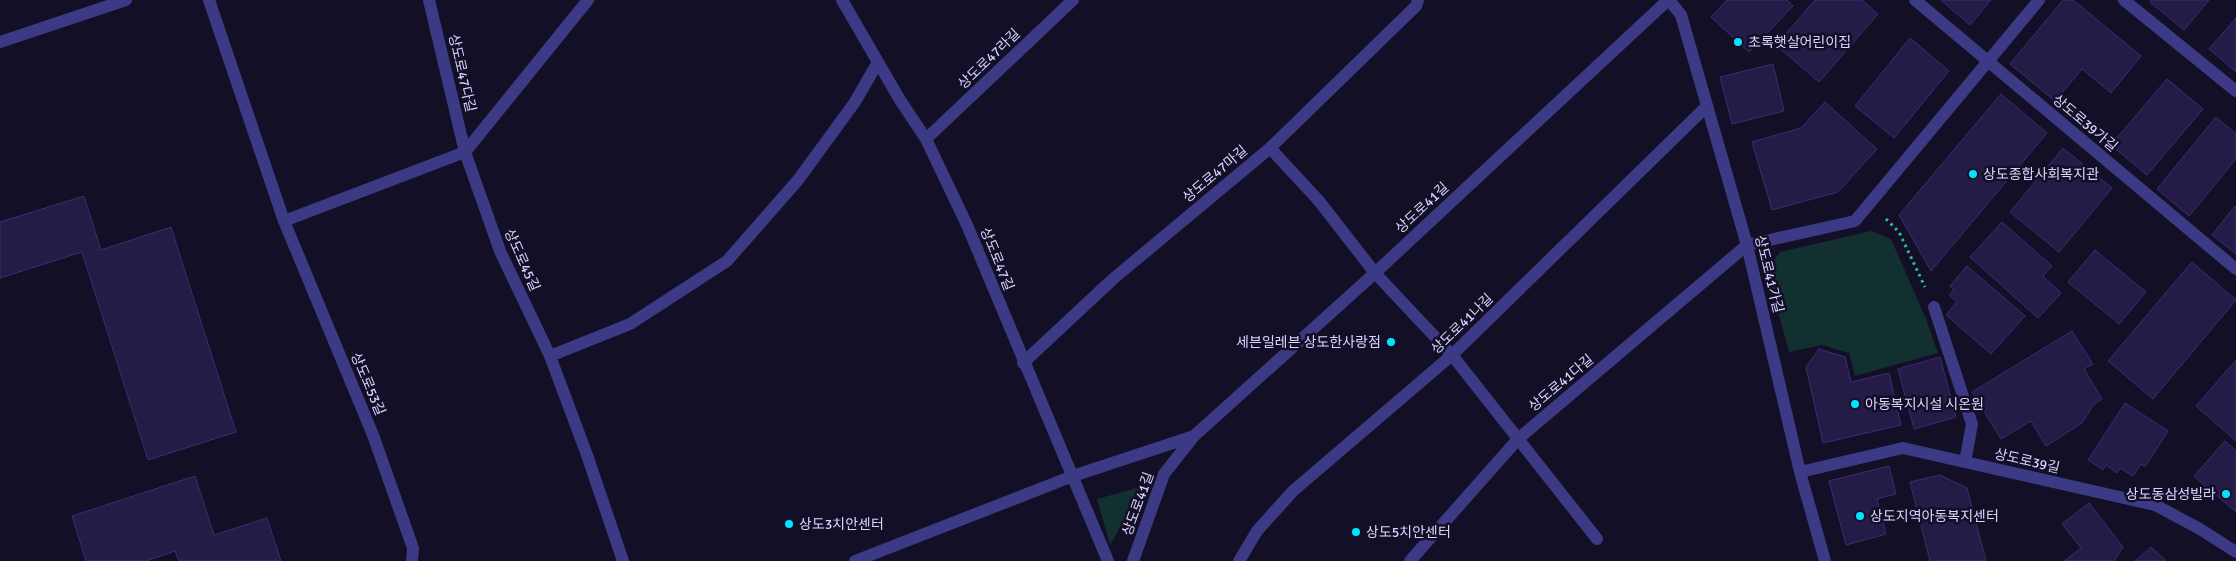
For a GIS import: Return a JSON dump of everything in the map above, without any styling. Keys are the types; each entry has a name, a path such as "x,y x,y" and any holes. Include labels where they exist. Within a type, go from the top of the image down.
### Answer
{"street":[{"path":"0,42 126,0"},
{"name":"상도로53길","path":"209,0 284,221 373,435 412,548 412,561"},
{"name":"상도로47다길","path":"429,0 465,152"},
{"path":"284,221 465,152 588,0"},
{"name":"상도로47길","path":"842,0 926,139 967,225 1023,363 1074,476 1094,531 1108,561"},
{"name":"상도로47라길","path":"926,139 1072,0"},
{"name":"상도로47마길","path":"1023,363 1113,279 1270,148 1416,6 1418,0"},
{"name":"상도로41가길","path":"1668,0 1681,15 1747,245 1800,472 1824,561"},
{"name":"상도로41길","path":"1133,561 1164,474 1194,436 1375,273 1668,0"},
{"name":"상도로39가길","path":"1915,0 2236,269"},
{"path":"1747,245 1855,221 2040,0"},
{"path":"2124,0 2236,91"},
{"path":"550,356 630,324 727,261 798,180 854,102 878,62"},
{"name":"상도로41나길","path":"1239,561 1257,531 1293,491 1452,356 1706,106"},
{"path":"1270,148 1319,201 1375,273 1452,356 1597,539"},
{"name":"상도로45길","path":"465,152 500,251 550,356 587,455 623,561"},
{"name":"상도로41다길","path":"1410,561 1518,439 1747,245"},
{"path":"1934,307 1972,424 1965,462"},
{"name":"상도로41길","path":"1074,476 1194,436"},
{"name":"상도로39길","path":"1800,472 1903,448 2155,505 2200,529 2236,552"},
{"path":"855,561 1074,476"}],"path":[{"path":"1870,203 1899,232 1934,307"}],"green space":[{"path":"1871,231 1891,239 1926,319 1938,353 1855,376 1849,353 1822,345 1789,352 1767,270 1780,252"},
{"path":"1144,486 1110,545 1097,499"}],"building":[{"path":"1727,0 1787,0 1793,6 1749,52 1711,17"},
{"path":"1815,0 1862,0 1878,14 1819,82 1776,45"},
{"path":"1941,0 1991,0 1970,25"},
{"path":"2063,0 2073,0 2141,56 2111,93 2082,69 2055,101 2010,64"},
{"path":"2151,0 2209,0 2184,30 2150,2"},
{"path":"2236,18 2236,72 2209,49"},
{"path":"1910,38 1949,71 1894,138 1855,106"},
{"path":"1773,64 1784,111 1732,124 1720,77"},
{"path":"2167,79 2203,109 2147,175 2111,145"},
{"name":"상도종합사회복지관","path":"2001,94 2047,133 1931,271 1899,215"},
{"path":"1825,102 1877,149 1838,192 1772,210 1752,142 1801,128"},
{"path":"2216,117 2236,134 2236,159 2189,216 2157,189"},
{"path":"2063,148 2112,188 2059,252 2010,212"},
{"path":"84,196 101,250 171,227 236,432 148,460 82,252 0,278 0,222"},
{"path":"2236,207 2236,254 2212,235"},
{"path":"2002,222 2052,266 2043,276 2061,293 2038,318 1970,257"},
{"path":"2095,250 2146,292 2119,324 2068,282"},
{"path":"2192,262 2236,300 2153,399 2108,361"},
{"path":"1967,266 2025,316 1991,354 1946,315 1957,302 1949,295 1954,290 1950,286"},
{"path":"2072,331 2093,364 2084,369 2102,399 2094,404 2082,423 2046,446 2031,421 2001,439 1972,392"},
{"name":"아동복지시설 시온원","path":"1819,349 1845,357 1851,382 1889,373 1901,425 1823,443 1806,367"},
{"path":"1940,357 1956,417 1914,429 1898,369"},
{"path":"2236,360 2236,441 2196,406"},
{"path":"2125,403 2168,431 2145,467 2141,464 2133,476 2120,468 2117,473 2106,465 2103,470 2088,460"},
{"name":"상도동삼성빌라","path":"2225,441 2236,451 2236,512 2194,476"},
{"name":"상도지역아동복지센터","path":"1889,466 1896,494 1877,499 1886,534 1846,545 1829,481"},
{"path":"1940,475 1967,488 1986,561 1930,561 1910,482"},
{"path":"195,476 214,535 267,518 281,561 179,561 175,551 146,561 86,561 72,516"},
{"path":"2089,503 2123,547 2114,561 2064,561 2081,548 2062,524"},
{"path":"2151,547 2166,561 2135,561"}],"place":[{"name":"초록햇살어린이집","path":"1738,42"},
{"name":"상도종합사회복지관","path":"1973,174"},
{"name":"세븐일레븐 상도한사랑점","path":"1391,342"},
{"name":"아동복지시설 시온원","path":"1855,404"},
{"name":"상도동삼성빌라","path":"2226,494"},
{"name":"상도지역아동복지센터","path":"1860,516"},
{"name":"상도3치안센터","path":"789,524"},
{"name":"상도5치안센터","path":"1356,532"}]}
